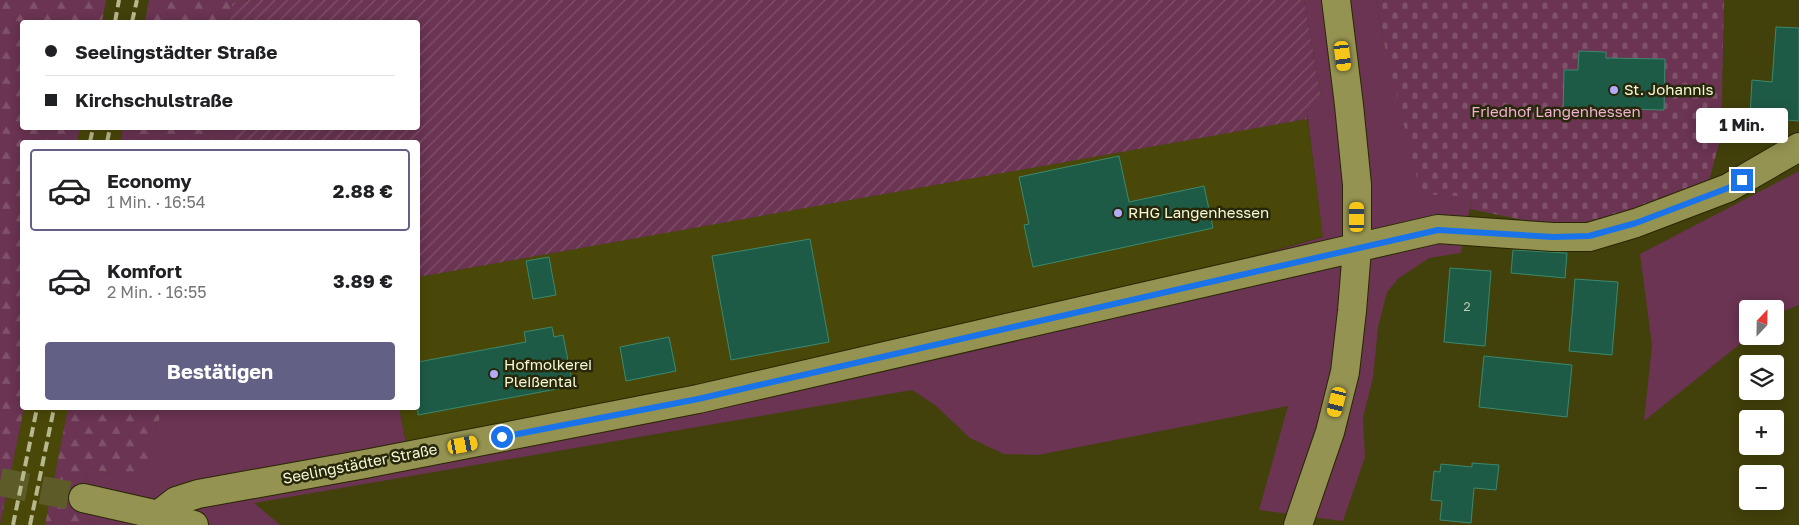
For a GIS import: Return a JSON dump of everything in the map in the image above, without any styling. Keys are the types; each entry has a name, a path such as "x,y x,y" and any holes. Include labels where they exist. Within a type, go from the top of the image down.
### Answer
{"street":[{"path":"1298,525 1330,432 1345,372 1357,249 1357,185 1336,0"},
{"name":"Seelingstädter Straße","path":"158,515 176,501 198,494 375,462 698,399 1438,230 1553,237 1589,236 1636,223 1728,188 1799,146"},
{"path":"83,498 194,525"}],"shaded area":[{"path":"1307,119 1323,236 902,356 410,458 399,410 420,410 420,277"},
{"path":"80,130 123,130 120,140 77,140"},
{"path":"24,410 68,410 45,525 0,525"}],"green space":[{"path":"0,0 106,0 102,20 20,20 20,130 80,130 77,140 20,140 20,410 24,410 0,525"},
{"path":"149,0 250,0 232,3 230,20 145,20"},
{"path":"250,0 1304,0 1321,97 1307,112 1307,119 420,277 420,140 233,140 234,130 420,130 420,20 230,20 232,3"},
{"path":"1304,0 1376,0 1385,47 1472,197 1461,253 1429,258 1399,278 1387,292 1378,327 1373,378 1363,417 1365,457 1343,521 1259,510 1288,406 1038,455 1004,454 970,438 935,405 912,390 254,503 280,525 90,525 91,519 77,517 88,467 116,476 156,430 161,410 399,410 409,458 902,356 1323,237 1307,112 1321,96"},
{"name":"Friedhof Langenhessen","path":"1376,0 1724,0 1721,136 1709,181 1615,217 1564,225 1538,223 1470,209 1472,197 1421,194 1385,47"},
{"path":"123,130 216,130 213,140 120,140"},
{"path":"216,130 234,130 233,140 213,140"},
{"path":"1799,171 1799,305 1784,311 1784,300 1739,300 1739,345 1644,421 1652,345 1640,254"},
{"path":"68,410 161,410 149,459 135,472 116,476 88,467 77,516 91,519 90,525 45,525"}],"building":[{"path":"1776,27 1799,28 1799,121 1750,117 1752,80 1772,82"},
{"name":"St. Johannis","path":"1579,51 1606,52 1606,58 1665,59 1664,110 1627,109 1627,118 1563,117 1564,70 1578,70"},
{"name":"RHG Langenhessen","path":"1119,156 1129,202 1204,186 1213,228 1033,267 1024,225 1029,224 1019,177"},
{"path":"810,239 829,342 731,360 712,256"},
{"path":"1513,250 1567,253 1565,278 1511,273"},
{"path":"549,257 556,295 533,299 526,261"},
{"path":"1450,268 1491,271 1485,346 1444,342"},
{"path":"1575,279 1618,282 1612,355 1569,351"},
{"name":"Hofmolkerei Pleißental","path":"552,327 554,337 563,335 573,386 418,415 418,410 420,410 420,362 526,342 524,332"},
{"path":"669,337 676,371 626,381 620,347"},
{"path":"1484,356 1572,365 1567,417 1479,407"},
{"path":"1472,463 1499,465 1496,490 1474,488 1471,523 1440,520 1442,501 1431,500 1434,471 1440,472 1441,464 1472,467"}],"tunnel":[{"path":"0,482 83,498"}],"railway":[{"path":"115,20 119,0"},
{"path":"132,20 137,0"},
{"path":"90,140 93,130"},
{"path":"107,140 110,130"},
{"path":"13,525 37,410"},
{"path":"30,525 54,410"}],"place":[{"name":"St. Johannis","path":"1614,90"},
{"name":"RHG Langenhessen","path":"1118,213"},
{"name":"Hofmolkerei Pleißental","path":"494,374"}],"route":[{"path":"502,437 698,399 1438,230 1553,237 1589,236 1636,223 1728,188 1742,180"}]}
